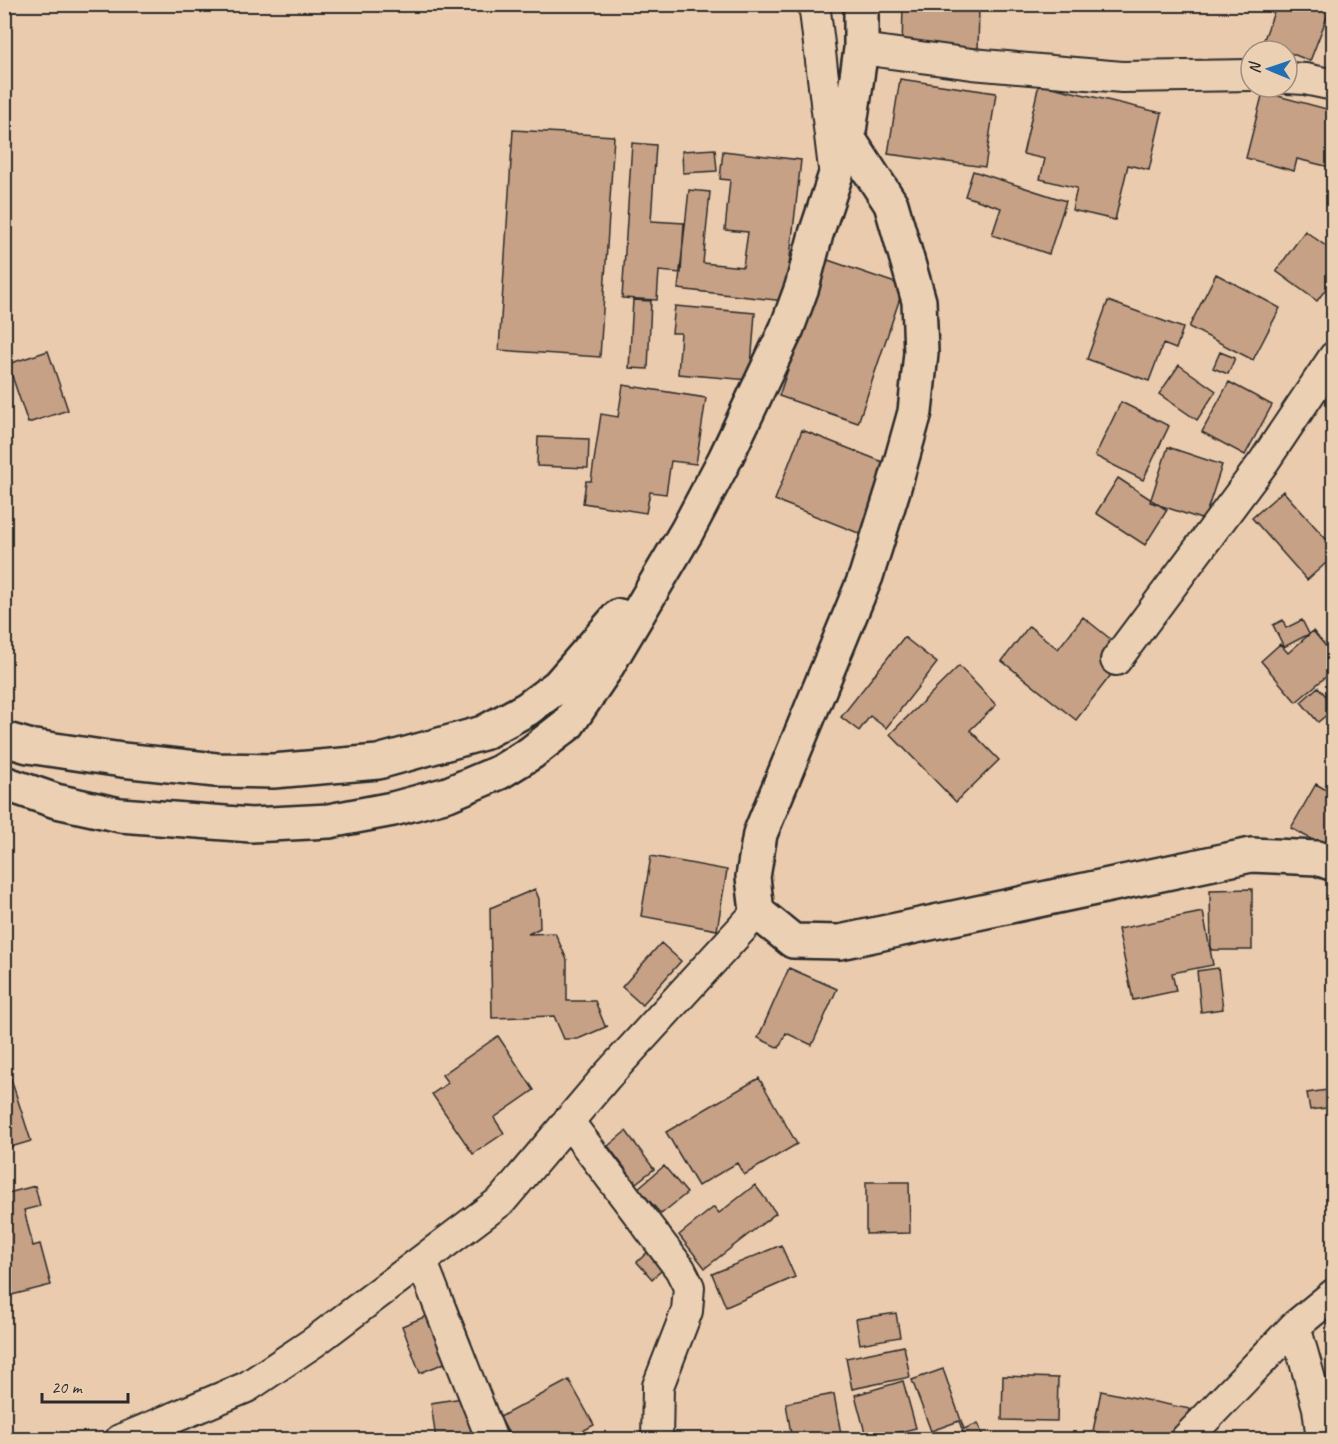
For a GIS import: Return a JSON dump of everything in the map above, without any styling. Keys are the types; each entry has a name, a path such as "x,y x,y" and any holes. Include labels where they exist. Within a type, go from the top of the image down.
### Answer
{"main road":[{"path":"4,783 56,801 120,815 251,825 329,821 393,809 448,794 500,772 531,753 568,724 604,671 670,559 725,459 787,328 848,138 861,50 861,4"},
{"path":"848,138 891,204 919,302 921,353 915,412 866,576 760,834 753,877 757,912 793,941 840,942 1251,855 1317,858 1334,864"},
{"path":"4,739 28,746 122,760 227,770 273,771 378,762 427,749 483,733 527,709 558,686 670,559"}],"street":[{"path":"812,4 815,11 835,177"},
{"path":"861,50 972,64 1122,77 1239,75"},
{"path":"1299,79 1334,85"},
{"path":"1116,660 1263,464 1334,357"},
{"path":"120,1440 247,1387 314,1342 502,1200 606,1077 757,912"},
{"path":"568,1121 680,1269 689,1287 687,1311 658,1386 657,1440"},
{"path":"422,1262 492,1440"},
{"path":"1185,1440 1295,1326 1334,1294"},
{"path":"1295,1326 1318,1408 1322,1440"}],"building":[{"path":"903,4 979,4 978,53 902,51"},
{"path":"1277,4 1332,4 1310,61 1299,57 1299,39 1264,39"},
{"path":"900,79 996,93 985,167 888,154"},
{"path":"1039,84 1162,113 1149,170 1128,165 1115,220 1072,210 1077,188 1040,179 1045,159 1023,154"},
{"path":"1261,99 1289,99 1334,111 1334,168 1297,159 1294,171 1246,158"},
{"path":"513,130 614,136 600,357 499,350"},
{"path":"632,143 656,145 651,221 684,223 681,273 659,271 657,300 622,298"},
{"path":"715,149 717,171 683,173 682,151"},
{"path":"723,151 801,160 785,301 678,289 689,190 710,192 703,263 743,267 748,232 725,230 730,180 720,179"},
{"path":"973,171 1066,201 1049,254 992,235 1001,208 965,196"},
{"path":"1305,231 1334,252 1334,278 1317,301 1276,271"},
{"path":"825,259 904,286 858,423 779,396"},
{"path":"1216,274 1280,308 1253,360 1189,327"},
{"path":"633,300 651,301 648,369 629,368"},
{"path":"1108,301 1183,328 1176,349 1163,344 1149,381 1087,359"},
{"path":"675,306 755,313 750,380 678,374 681,333 672,333"},
{"path":"48,351 68,410 28,423 8,364"},
{"path":"1220,352 1235,358 1228,374 1213,368"},
{"path":"1179,365 1216,391 1197,420 1159,394"},
{"path":"1229,382 1272,405 1245,455 1202,432"},
{"path":"623,385 706,398 696,464 671,461 666,494 650,492 646,513 583,503 586,481 591,481 601,414 618,417"},
{"path":"1121,402 1169,426 1143,480 1095,456"},
{"path":"802,430 898,468 871,538 775,500"},
{"path":"538,437 589,439 588,468 537,466"},
{"path":"1168,447 1222,465 1204,520 1150,502"},
{"path":"1118,478 1167,510 1145,545 1096,513"},
{"path":"1283,491 1334,548 1334,556 1307,580 1252,518"},
{"path":"1083,617 1128,653 1076,720 1002,661 1029,626 1058,649"},
{"path":"1283,620 1286,628 1302,620 1309,634 1284,647 1273,625"},
{"path":"1313,631 1334,656 1334,670 1296,702 1261,661 1280,644 1288,653"},
{"path":"904,637 937,663 886,728 870,716 859,731 841,717"},
{"path":"959,666 996,705 970,730 999,760 956,802 890,734"},
{"path":"1318,687 1334,705 1334,709 1318,722 1301,702"},
{"path":"1316,784 1333,794 1334,792 1334,852 1291,828"},
{"path":"651,856 727,870 717,930 641,916"},
{"path":"535,889 539,899 540,928 528,934 555,933 567,960 567,1001 595,1001 605,1026 608,1026 578,1039 564,1039 554,1016 492,1018 490,908"},
{"path":"1252,889 1252,950 1211,950 1210,890"},
{"path":"1203,912 1213,965 1172,973 1176,991 1133,1000 1118,929"},
{"path":"661,943 681,961 642,1005 622,987"},
{"path":"789,968 837,989 812,1045 786,1033 779,1048 758,1038"},
{"path":"1218,968 1223,1009 1201,1012 1197,971"},
{"path":"498,1036 534,1090 494,1118 504,1133 473,1154 432,1094 448,1083 442,1075"},
{"path":"759,1078 797,1144 744,1175 737,1163 698,1186 666,1132"},
{"path":"11,1079 31,1141 4,1149 4,1081"},
{"path":"1334,1089 1334,1107 1310,1110 1307,1093"},
{"path":"626,1131 654,1169 636,1183 608,1146"},
{"path":"664,1166 687,1193 661,1214 638,1188"},
{"path":"866,1182 909,1182 910,1233 866,1234"},
{"path":"755,1185 776,1213 705,1268 679,1235 714,1207 719,1213"},
{"path":"35,1186 40,1206 24,1210 33,1246 40,1244 51,1285 4,1297 4,1194"},
{"path":"781,1245 795,1277 726,1307 712,1274"},
{"path":"653,1247 669,1264 652,1279 637,1262"},
{"path":"456,1304 471,1342 448,1350 452,1360 420,1373 402,1326"},
{"path":"896,1313 900,1337 860,1344 856,1319"},
{"path":"904,1346 910,1377 852,1389 846,1358"},
{"path":"943,1369 964,1429 978,1423 983,1437 966,1440 959,1421 931,1431 912,1380"},
{"path":"1003,1376 1058,1378 1057,1421 1002,1420"},
{"path":"569,1380 594,1425 566,1440 512,1440 500,1417"},
{"path":"903,1381 916,1428 867,1440 855,1395"},
{"path":"1101,1391 1190,1409 1184,1440 1134,1440 1093,1431"},
{"path":"834,1394 842,1440 792,1440 786,1403"},
{"path":"475,1396 481,1440 436,1440 431,1403"}]}
